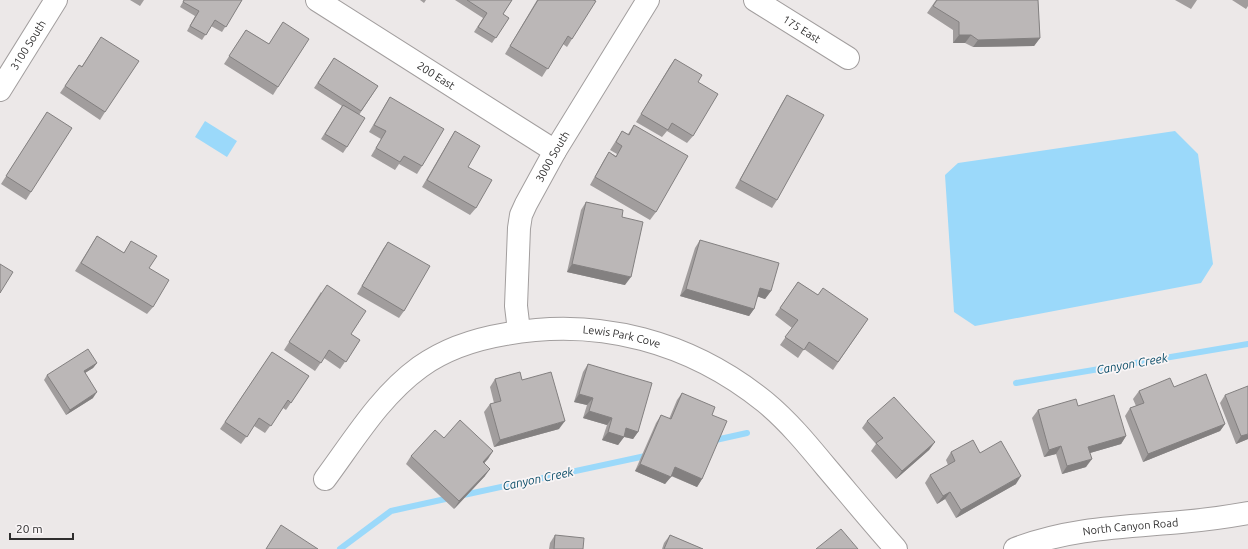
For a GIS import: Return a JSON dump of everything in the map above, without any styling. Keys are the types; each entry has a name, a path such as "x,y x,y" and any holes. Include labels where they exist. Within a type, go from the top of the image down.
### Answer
{"street":[{"name":"3100 South","path":"0,90 56,0"},
{"name":"200 East","path":"317,0 555,151"},
{"name":"3000 South","path":"519,331 517,298 519,228 521,215 531,193 555,151 648,0"},
{"name":"175 East","path":"756,0 848,58"},
{"name":"Lewis Park Cove","path":"325,479 382,403 400,383 421,367 466,343 488,337 519,331 553,328 578,328 624,334 667,347 715,368 740,383 759,397 789,424 896,549"},
{"name":"North Canyon Road","path":"1015,549 1033,542 1082,531 1183,522 1248,513"}],"water":[{"path":"205,121 237,141 227,157 195,137"},
{"path":"1175,131 1198,154 1213,264 1201,283 975,326 954,312 945,175 958,163"}],"building":[{"path":"184,0 242,0 226,27 215,20 206,35 190,26 199,11 183,2"},
{"path":"467,0 512,0 503,14 509,18 496,38 478,27 487,13"},
{"path":"538,0 596,1 572,39 568,36 548,69 510,46"},
{"path":"937,0 1038,0 1040,38 978,40 971,35 959,35 959,22 933,6"},
{"path":"283,22 309,39 278,87 229,56 246,30 269,44"},
{"path":"101,37 139,61 105,112 65,86 79,65 82,67"},
{"path":"334,58 378,86 361,111 318,83"},
{"path":"675,59 702,75 698,82 718,94 693,136 672,123 668,130 641,114"},
{"path":"787,95 824,115 777,200 740,180"},
{"path":"390,97 444,129 422,166 404,156 400,162 376,148 386,131 374,125"},
{"path":"343,105 365,118 347,147 325,134"},
{"path":"47,112 72,128 31,192 6,176"},
{"path":"634,125 688,156 656,212 595,177 609,152 616,157 622,146 616,142 622,131 629,135"},
{"path":"455,131 480,146 468,167 492,180 476,208 427,180"},
{"path":"586,202 623,210 622,217 643,222 631,277 572,264"},
{"path":"97,236 124,253 131,241 157,256 149,268 169,280 153,307 81,263"},
{"path":"700,240 779,263 771,291 760,288 754,309 686,289"},
{"path":"388,242 430,266 404,311 362,286"},
{"path":"0,264 13,272 0,293"},
{"path":"798,282 818,295 823,288 868,319 838,362 809,342 804,350 785,337 798,320 780,308"},
{"path":"327,285 366,311 351,334 360,340 346,362 329,350 321,363 289,342"},
{"path":"88,349 97,363 84,371 97,392 70,410 47,375"},
{"path":"272,352 309,376 291,403 288,400 271,426 259,418 247,437 225,422"},
{"path":"588,364 652,383 638,432 626,428 624,437 608,432 612,418 589,411 593,398 579,394"},
{"path":"520,372 522,380 551,372 565,421 500,440 490,404 501,401 495,379"},
{"path":"1206,374 1225,424 1148,454 1130,408 1144,403 1139,391 1170,378 1174,387"},
{"path":"1248,386 1248,434 1241,436 1225,395"},
{"path":"682,393 715,407 712,415 727,421 702,479 675,467 671,477 640,464 661,415 671,419"},
{"path":"1114,395 1126,436 1088,447 1092,459 1067,466 1061,446 1049,450 1038,410 1076,399 1078,406"},
{"path":"894,397 935,442 902,471 876,443 883,438 867,421"},
{"path":"460,420 493,451 483,462 490,469 459,501 411,456 435,430 444,438"},
{"path":"973,440 980,453 1001,441 1021,476 961,510 950,492 943,496 930,475 955,461 951,452"},
{"path":"281,525 318,549 266,549"},
{"path":"841,529 858,549 816,549"},
{"path":"555,535 584,538 583,549 554,549"},
{"path":"670,535 703,549 664,549"}],"waterway":[{"name":"Canyon Creek","path":"1016,383 1248,344"},
{"name":"Canyon Creek","path":"711,441 747,433"},
{"name":"Canyon Creek","path":"459,496 650,455"},
{"name":"Canyon Creek","path":"340,549 391,511 450,498"}]}
